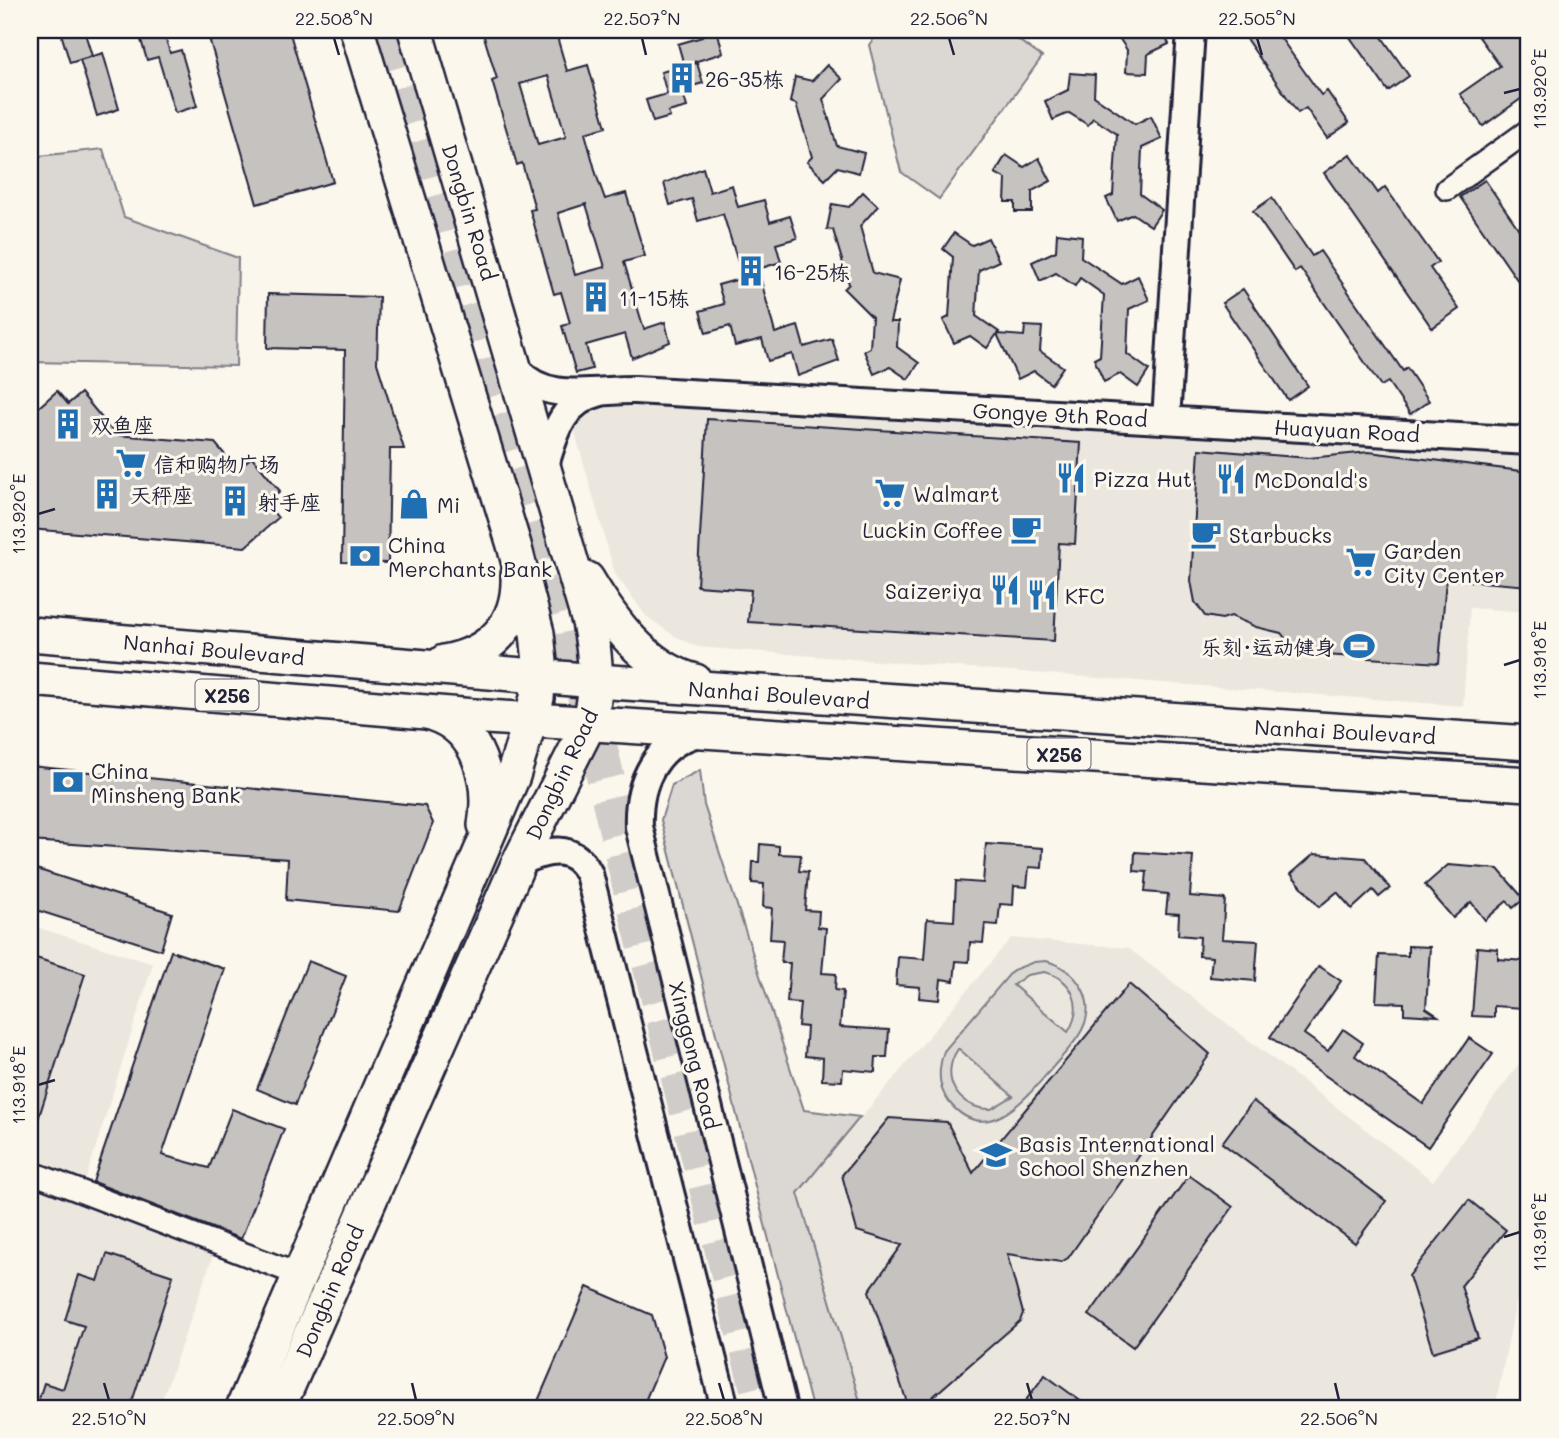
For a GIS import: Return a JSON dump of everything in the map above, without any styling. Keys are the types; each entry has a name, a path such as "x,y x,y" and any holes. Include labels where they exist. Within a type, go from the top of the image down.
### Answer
{"main road":[{"name":"Dongbin Road","path":"243,1408 302,1276 513,776 532,720 540,677 537,633 514,545 357,30"},
{"name":"Dongbin Road","path":"278,1408 519,862 589,724 596,681 589,622 570,551 415,30"},
{"path":"410,665 472,655 499,638 514,608 518,587 514,545"},
{"path":"570,551 597,595 640,650 684,679 727,690"},
{"name":"Nanhai Boulevard","path":"30,634 540,677 1529,743"},
{"name":"Nanhai Boulevard","path":"30,679 589,724 1529,784"},
{"path":"424,711 441,717 468,737 484,770 486,823 477,858"}],"street":[{"name":"Gongye 9th Road","path":"518,372 531,384 547,389 1166,420 1191,30"},
{"path":"1447,189 1529,130"},
{"name":"Gongye 9th Road","path":"545,465 563,415 584,397 606,390"},
{"name":"Huayuan Road","path":"1166,420 1529,441"},
{"name":"Xinggong Road","path":"705,732 677,740 650,768 638,806 639,827 783,1408"},
{"path":"519,862 547,852 567,851 579,859 589,874 725,1408"},
{"path":"30,1172 302,1276"}],"shaded area":[{"path":"880,30 1004,30 1042,57 939,199 901,172 869,45"},
{"path":"103,149 124,217 238,258 236,366 30,362 30,157"},
{"path":"596,399 1529,456 1529,612 1470,608 1463,706 697,647 673,635 646,616 615,574 574,429"},
{"path":"700,770 704,805 804,1110 860,1117 798,1193 862,1408 812,1408 661,820 672,785"},
{"path":"30,925 153,964 79,1201 215,1250 159,1408 30,1408"},
{"path":"1011,938 1128,948 1433,1181 1529,1050 1529,1236 1495,1408 862,1408 798,1193"},
{"path":"1046,961 1057,965 1075,978 1086,997 1086,1018 1082,1030 1031,1092 1005,1114 992,1120 978,1121 963,1115 949,1102 942,1090 940,1071 944,1051 1013,970 1034,962","holes":["1044,972 1063,981 1073,995 1075,1013 1068,1032 1013,985 1027,975","959,1049 1013,1096 991,1109 969,1104 955,1090 951,1080 950,1070"]}],"building":[{"path":"60,30 84,30 92,56 70,63"},
{"path":"138,30 163,30 170,53 181,50 197,106 175,113 158,57 147,60"},
{"path":"238,30 289,30 333,182 257,204 209,38"},
{"path":"482,30 555,30 567,71 588,65 606,127 585,133 597,177 605,199 626,193 645,256 624,262 644,329 665,322 670,342 632,358 625,334 586,345 592,369 576,373 562,326 570,323 561,292 554,294 530,210 535,209 522,163 517,165 492,81 497,79","holes":["548,76 566,137 538,145 520,84","586,204 605,267 575,275 558,213"]},
{"path":"700,30 717,30 723,53 684,65 678,44 702,37"},
{"path":"1114,30 1162,30 1169,44 1148,54 1147,73 1126,72 1127,50"},
{"path":"1240,30 1275,30 1321,95 1327,91 1349,123 1327,138 1306,108 1298,113"},
{"path":"1345,30 1377,30 1409,76 1388,91"},
{"path":"1474,30 1523,30 1529,38 1529,93 1483,126 1460,94 1500,66"},
{"path":"103,53 119,109 97,116 80,60"},
{"path":"697,63 703,83 682,89 687,107 668,112 670,117 653,122 646,100 667,94 661,72"},
{"path":"827,65 842,79 823,99 837,146 864,153 859,173 838,167 825,180 807,162 812,157 796,104 790,102 795,77 812,81"},
{"path":"1070,73 1095,75 1094,96 1135,124 1151,116 1162,139 1142,148 1140,194 1162,210 1151,226 1133,214 1117,221 1106,198 1113,195 1117,134 1093,118 1088,125 1069,113 1053,120 1045,101 1068,90"},
{"path":"1350,154 1378,193 1385,187 1438,262 1430,268 1459,309 1432,328 1324,173"},
{"path":"1006,155 1024,167 1039,158 1051,181 1032,191 1032,212 1015,212 1015,202 1005,202 1006,179 995,173"},
{"name":"16-25栋","path":"703,168 710,192 732,185 738,207 764,200 770,222 790,216 797,238 776,244 781,262 758,269 775,333 798,326 804,347 832,339 839,361 798,376 792,354 768,361 762,339 735,346 730,326 706,333 700,311 724,304 718,285 743,278 723,214 698,221 692,199 670,205 664,183"},
{"path":"1485,180 1529,244 1529,297 1460,197"},
{"path":"863,192 878,206 860,226 873,273 900,280 890,322 898,322 897,347 919,363 908,379 890,367 874,374 864,351 870,348 872,317 844,289 849,284 833,230 827,229 832,204 849,207"},
{"path":"1272,198 1312,256 1320,251 1403,371 1407,368 1429,401 1410,414 1388,382 1381,386 1300,268 1295,272 1253,211"},
{"path":"954,233 972,245 988,238 999,261 979,270 976,316 999,332 987,348 970,336 954,343 943,320 949,317 953,257 943,249"},
{"path":"1057,233 1082,236 1081,257 1122,284 1138,276 1149,300 1129,309 1127,354 1149,370 1138,387 1120,374 1104,382 1094,359 1100,356 1104,295 1080,278 1075,286 1056,273 1040,281 1032,262 1056,251"},
{"path":"1243,289 1308,386 1288,400 1222,303"},
{"path":"268,294 379,297 377,363 404,449 390,449 388,563 342,562 345,350 267,348"},
{"path":"1025,326 1042,327 1040,351 1063,367 1051,384 1034,371 1018,379 997,334 1024,336"},
{"name":"信和购物广场","path":"57,391 68,404 81,393 116,435 215,443 237,469 252,457 280,491 266,503 278,518 245,547 30,529 30,415"},
{"name":"Walmart","path":"707,419 1081,443 1075,544 1059,543 1054,641 748,622 751,590 697,586"},
{"name":"Garden City Center","path":"1199,449 1309,458 1369,452 1529,472 1529,586 1446,579 1439,663 1297,653 1281,633 1256,627 1231,616 1222,619 1205,616 1195,602 1191,581"},
{"path":"30,766 425,806 433,823 399,911 286,900 288,859 30,841"},
{"path":"760,844 779,846 779,854 801,855 799,871 808,872 805,910 819,911 818,927 826,928 822,973 836,974 835,990 843,991 840,1027 889,1030 887,1057 876,1057 875,1072 843,1069 842,1081 822,1080 823,1058 805,1056 807,1027 798,1026 800,1003 787,1002 790,963 781,963 783,940 770,939 772,908 763,907 764,884 752,883 753,862 759,862"},
{"path":"986,844 1043,848 1042,868 1029,867 1027,887 1014,886 1013,905 1000,904 998,925 985,924 983,943 970,942 969,962 956,961 954,981 941,979 939,1000 919,998 920,987 896,985 898,957 924,959 927,919 954,921 956,881 983,883"},
{"path":"1135,852 1193,856 1190,896 1225,899 1222,939 1258,941 1255,981 1210,977 1212,957 1199,956 1200,937 1178,935 1179,914 1166,913 1168,894 1145,892 1147,872 1134,871"},
{"path":"1314,854 1365,858 1390,888 1379,897 1373,890 1352,909 1337,892 1319,907 1291,874"},
{"path":"1448,865 1498,869 1524,899 1513,908 1507,901 1485,920 1471,902 1453,918 1425,885"},
{"path":"30,867 172,913 161,950 30,908"},
{"path":"1408,946 1430,947 1426,1008 1438,1016 1404,1014 1404,1003 1376,1002 1379,955 1408,956"},
{"path":"1477,947 1498,949 1498,959 1526,961 1523,1008 1494,1006 1494,1017 1472,1016"},
{"path":"171,951 225,969 162,1155 209,1168 232,1109 284,1129 241,1239 93,1182"},
{"path":"30,956 85,974 33,1135 30,1134"},
{"path":"308,961 346,976 295,1105 257,1089"},
{"path":"1319,966 1341,981 1304,1034 1328,1051 1343,1029 1363,1043 1355,1056 1423,1104 1469,1038 1493,1054 1428,1147 1270,1037"},
{"path":"1129,984 1210,1054 1068,1258 1061,1262 1007,1254 1023,1313 1020,1321 921,1407 909,1408 869,1291 902,1245 857,1231 842,1175 889,1118 947,1122 973,1173"},
{"path":"1253,1101 1386,1201 1355,1243 1222,1143"},
{"path":"1189,1175 1233,1207 1133,1347 1089,1315"},
{"path":"1469,1200 1506,1230 1461,1286 1478,1338 1433,1352 1409,1276"},
{"path":"107,1254 173,1276 130,1408 36,1408 44,1383 63,1389 84,1326 65,1320 79,1275 98,1281"},
{"path":"587,1287 652,1315 664,1357 642,1408 535,1408"},
{"path":"1045,1375 1090,1408 1020,1408"}],"tunnel":[{"path":"392,30 571,631 628,873 764,1408"}],"place":[{"name":"26-35栋","path":"682,78"},
{"name":"16-25栋","path":"751,271"},
{"name":"11-15栋","path":"596,297"},
{"name":"双鱼座","path":"68,424"},
{"name":"信和购物广场","path":"131,463"},
{"name":"Pizza Hut","path":"1071,478"},
{"name":"McDonald's","path":"1231,479"},
{"name":"Walmart","path":"890,493"},
{"name":"天秤座","path":"107,494"},
{"name":"射手座","path":"235,501"},
{"name":"Mi","path":"414,504"},
{"name":"Luckin Coffee","path":"1026,529"},
{"name":"Starbucks","path":"1206,534"},
{"name":"China Merchants Bank","path":"365,556"},
{"name":"Garden City Center","path":"1361,562"},
{"name":"Saizeriya","path":"1005,590"},
{"name":"KFC","path":"1042,595"},
{"name":"乐刻·运动健身","path":"1359,646"},
{"name":"China Minsheng Bank","path":"68,782"},
{"name":"Basis International School Shenzhen","path":"996,1155"}]}
